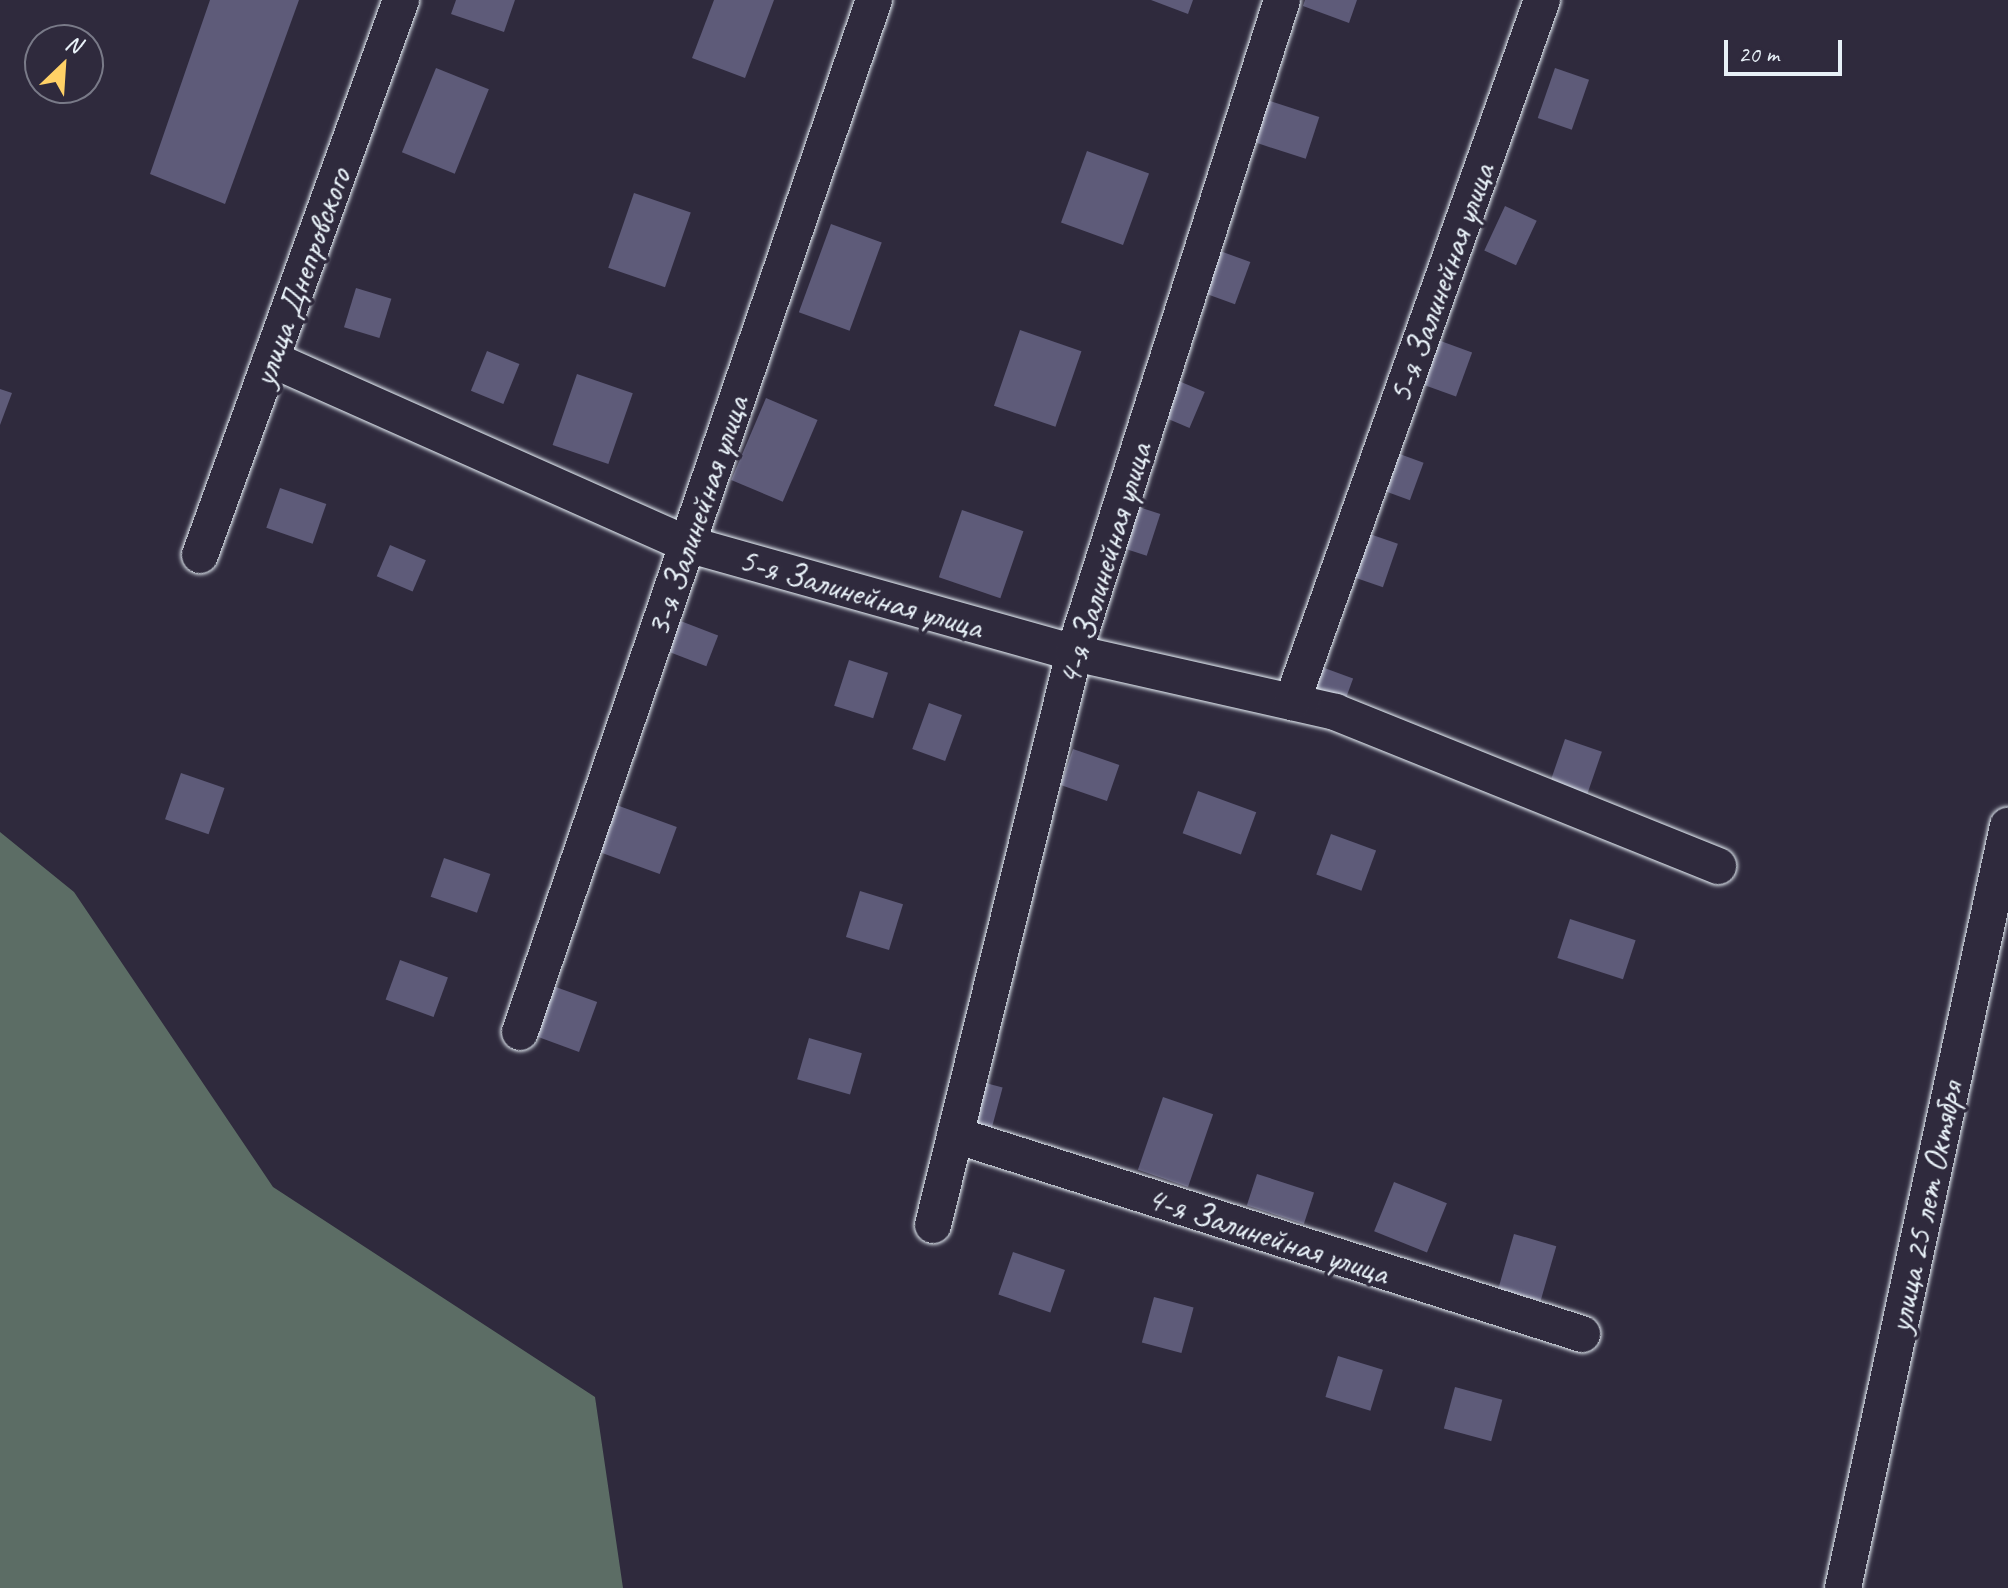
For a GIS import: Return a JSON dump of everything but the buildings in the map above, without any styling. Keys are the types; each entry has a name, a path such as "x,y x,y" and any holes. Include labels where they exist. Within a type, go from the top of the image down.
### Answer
{"street":[{"name":"улица Днепровского","path":"200,555 401,0"},
{"name":"3-я Залинейная улица","path":"520,1032 874,0"},
{"name":"4-я Залинейная улица","path":"933,1225 1074,653 1282,0"},
{"name":"5-я Залинейная улица","path":"1292,702 1542,0"},
{"name":"5-я Залинейная улица","path":"271,359 687,544 1074,653 1335,712 1718,866"},
{"name":"улица 25 лет Октября","path":"1843,1588 2008,826"},
{"name":"4-я Залинейная улица","path":"955,1135 1582,1334"}],"green space":[{"path":"0,832 74,892 273,1187 595,1397 623,1588 0,1588"}]}
